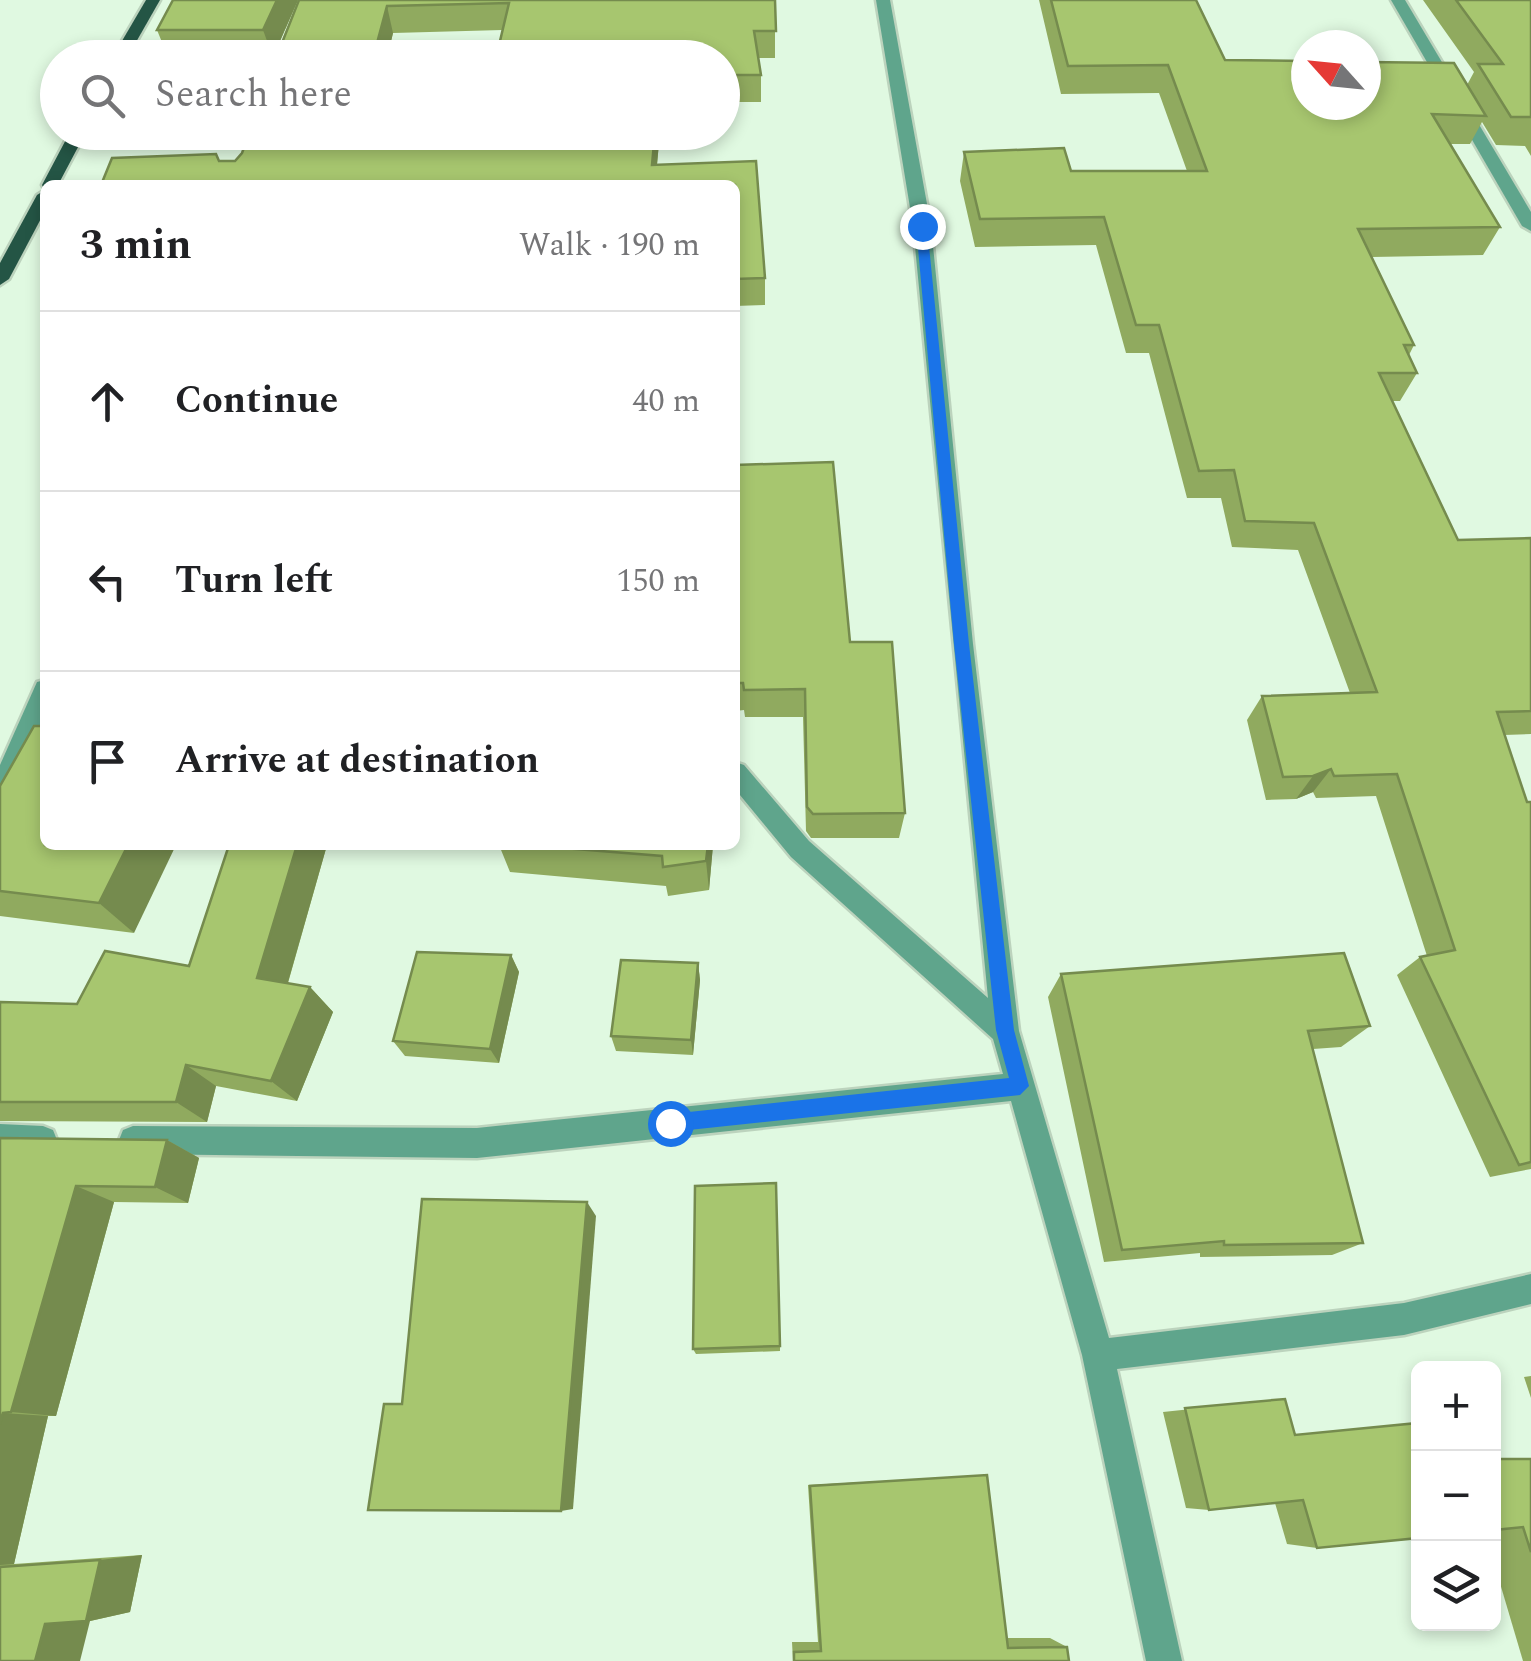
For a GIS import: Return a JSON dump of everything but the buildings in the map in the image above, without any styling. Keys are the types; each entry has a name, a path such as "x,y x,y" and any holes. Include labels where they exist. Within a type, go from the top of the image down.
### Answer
{"main road":[{"path":"130,40 153,0"},
{"path":"53,180 68,150"},
{"path":"0,279 40,204"}],"street":[{"path":"883,0 922,226 962,644 1005,1030 1098,1355 1164,1661"},
{"path":"1398,0 1531,226"},
{"path":"0,793 40,701"},
{"path":"740,778 800,849 1005,1030"},
{"path":"114,1140 478,1144 1020,1086"},
{"path":"0,1138 75,1140"},
{"path":"1098,1355 1404,1319 1531,1289"}],"route":[{"path":"670,1123 1020,1086 1005,1030 962,644 922,226"}]}
